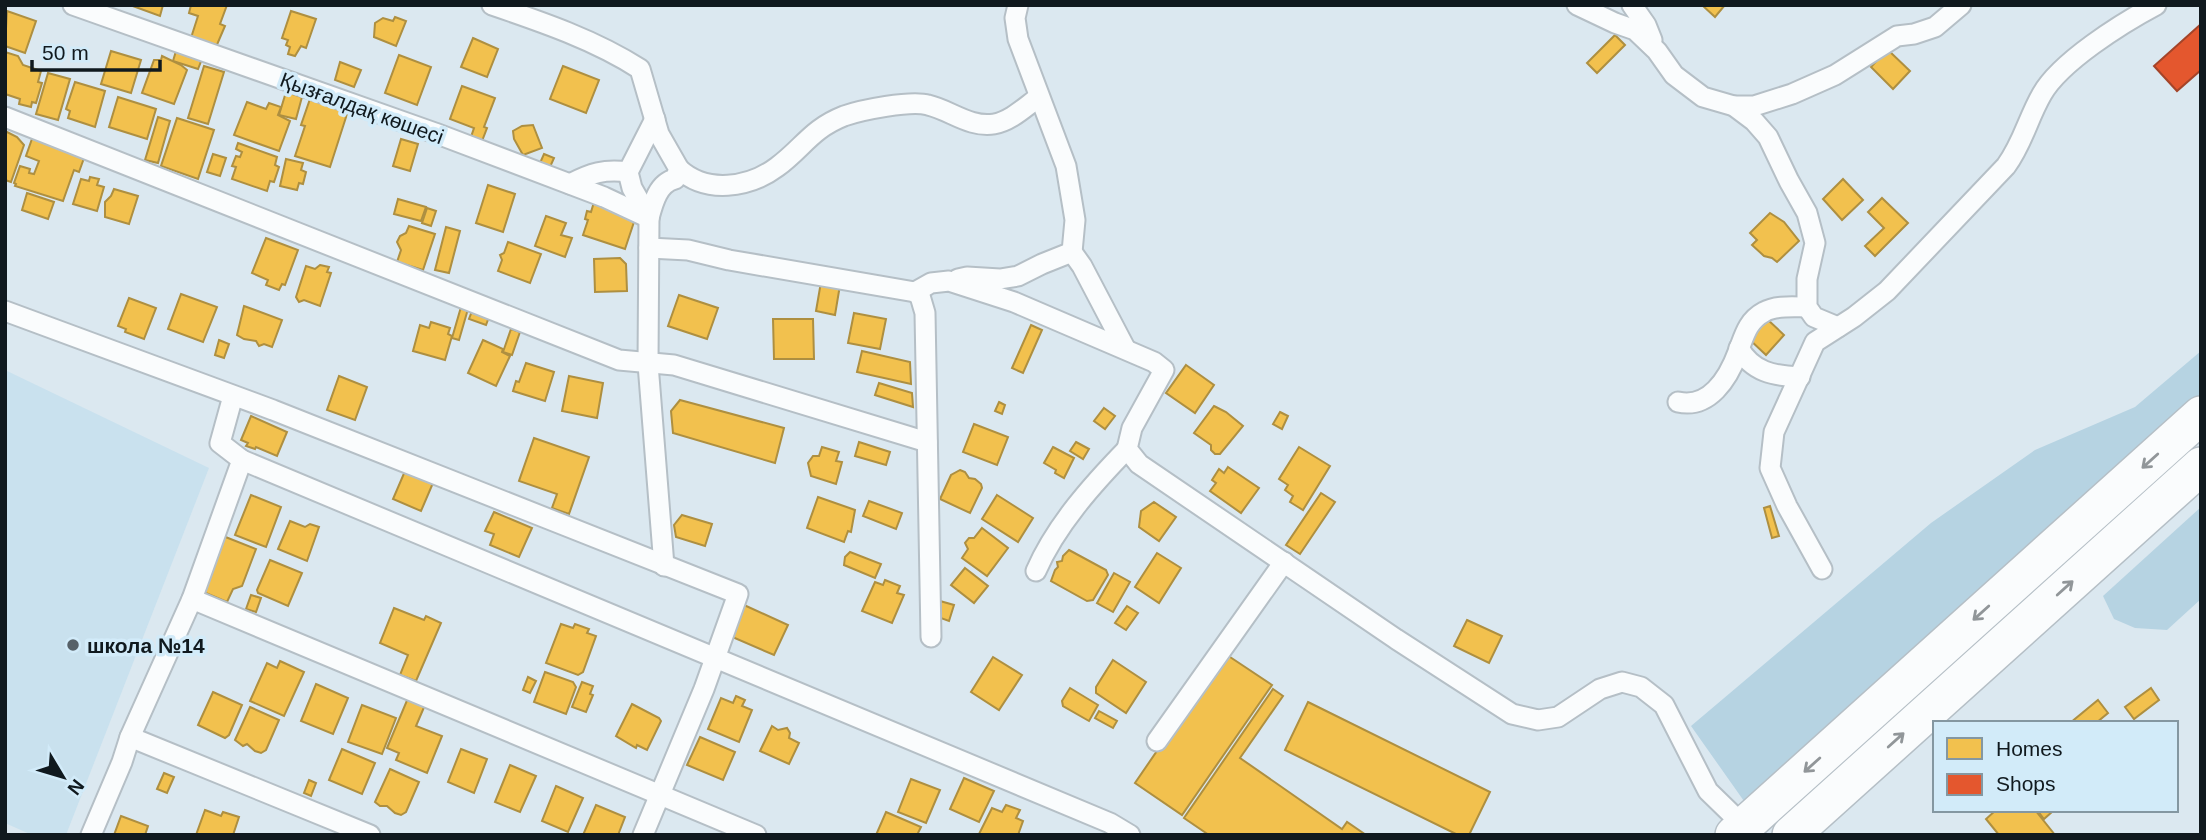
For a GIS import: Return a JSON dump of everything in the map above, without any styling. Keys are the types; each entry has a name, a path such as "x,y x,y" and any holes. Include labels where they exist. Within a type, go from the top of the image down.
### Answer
{"highway":[{"path":"1739,830 2201,415"},
{"path":"1791,835 2201,466"}],"street":[{"name":"Қызғалдақ көшесі","path":"73,5 422,128 570,184 649,218"},
{"path":"492,5 617,54 640,69 659,134 679,169 688,178 720,187 762,178 825,124 847,115 916,103 930,105 970,122 989,125 1002,122 1039,97"},
{"path":"1018,5 1018,39 1066,166 1075,220 1072,252 1125,348"},
{"path":"1577,5 1635,30 1657,51 1674,75 1703,97 1734,106 1754,106 1792,94 1835,75 1897,36 1935,27 1961,5"},
{"path":"1632,5 1646,25 1657,51"},
{"path":"1822,569 1787,506 1770,468 1774,432 1815,342 1887,291 2006,166 2019,148 2042,94 2057,74 2124,22 2156,5"},
{"path":"1734,106 1754,121 1768,137 1788,181 1807,213 1815,243 1807,279 1807,307 1814,317 1838,327"},
{"path":"5,117 619,360 674,365 927,442"},
{"path":"649,218 632,188 628,172 654,119"},
{"path":"664,566 648,364 649,218 656,195 669,180 675,179 679,169"},
{"path":"570,184 590,173 607,170 628,172"},
{"path":"649,248 688,250 729,260 915,292 920,296 925,313 931,637"},
{"path":"915,292 931,283 967,277 1000,279 1017,276 1072,252"},
{"path":"949,281 1014,302 1125,348 1164,370 1132,428 1127,449 1104,472 1052,539 1036,570"},
{"path":"1678,402 1690,405 1704,400 1716,391 1739,348 1742,336 1751,323 1764,312 1787,307 1807,307"},
{"path":"5,311 274,410 737,594 715,657 643,835"},
{"path":"1739,348 1746,360 1760,370 1780,376 1800,377"},
{"path":"233,396 220,443 242,460 1110,823 1130,835"},
{"path":"1127,449 1139,464 1150,472 1395,639 1512,714 1538,720 1558,717 1600,689 1622,682 1641,687 1664,705 1707,791 1739,830"},
{"path":"91,835 130,737 192,599 242,460"},
{"path":"1157,741 1284,562"},
{"path":"192,599 755,835"},
{"path":"130,737 370,835"}],"shaded area":[{"path":"2201,351 2201,405 1751,811 1691,726 1931,523 2035,450 2135,407"},
{"name":"школа №14","path":"5,370 209,468 66,835 32,835 5,823"},
{"path":"2201,507 2201,599 2167,630 2135,628 2114,619 2103,596"}],"building: Homes":[{"path":"130,5 163,5 160,16"},
{"path":"191,5 227,5 220,24 225,26 216,47 191,38 198,16 189,13"},
{"path":"1702,5 1725,5 1715,17"},
{"path":"7,11 36,21 25,53 5,46"},
{"path":"291,11 316,19 306,48 301,46 295,56 288,54 288,40 282,38"},
{"path":"395,17 406,21 396,46 374,37 375,23 383,18 393,21"},
{"path":"1615,35 1625,45 1597,73 1587,63"},
{"path":"473,38 498,49 487,77 461,67"},
{"path":"1887,49 1910,71 1893,89 1871,67"},
{"path":"111,51 141,60 131,93 101,84"},
{"path":"176,51 202,59 198,69 173,61"},
{"path":"5,52 18,56 23,65 41,71 38,82 42,83 36,103 32,102 31,107 19,104 20,99 5,94"},
{"path":"399,55 431,67 417,105 385,93"},
{"path":"162,56 187,70 174,104 142,93 154,60 161,60"},
{"path":"340,62 361,70 354,87 335,80"},
{"path":"204,66 224,72 208,124 188,118"},
{"path":"563,66 599,80 586,113 550,99"},
{"path":"48,73 70,79 58,120 36,114"},
{"path":"75,82 105,91 95,127 68,118 70,111 66,109"},
{"path":"462,86 495,98 484,127 487,128 482,141 471,137 474,128 450,119"},
{"path":"286,92 302,97 296,119 279,115"},
{"path":"118,97 156,109 147,139 109,127"},
{"path":"310,99 348,111 330,167 295,156"},
{"path":"247,102 266,109 269,103 281,107 278,115 290,121 279,151 234,135"},
{"path":"158,117 170,121 158,163 145,160"},
{"path":"177,118 214,130 198,179 161,166"},
{"path":"533,125 542,148 523,155 514,139 513,131 522,126"},
{"path":"5,131 17,137 24,145 11,182 5,180"},
{"path":"33,136 84,158 79,172 74,170 63,201 15,186 20,166 30,169 29,173 34,174 39,161 26,156"},
{"path":"401,139 418,144 410,171 393,166"},
{"path":"238,143 277,157 275,165 279,167 274,182 270,181 267,191 232,179 236,167 232,166 236,156 240,157 242,152 236,149"},
{"path":"213,154 226,158 220,176 207,172"},
{"path":"544,154 554,158 550,167 540,163"},
{"path":"286,159 303,163 301,170 306,172 303,184 299,183 297,190 280,186"},
{"path":"90,177 99,179 97,185 104,187 97,211 73,204 81,179 89,181"},
{"path":"1843,179 1863,200 1842,220 1823,199"},
{"path":"488,185 515,194 503,232 476,223"},
{"path":"114,189 138,196 129,224 105,217 105,202"},
{"path":"27,193 54,202 48,219 22,210"},
{"path":"1882,198 1908,223 1875,256 1865,246 1884,228 1868,212"},
{"path":"398,199 426,207 421,221 394,214"},
{"path":"594,202 636,216 625,249 583,235 588,220 585,219 587,211 591,212"},
{"path":"427,208 436,211 431,226 422,223"},
{"path":"1770,213 1784,222 1799,241 1777,262 1764,256 1752,245 1757,240 1750,233"},
{"path":"546,216 566,223 561,235 572,238 565,257 535,246"},
{"path":"409,226 435,234 423,270 397,262 401,250 397,242"},
{"path":"446,227 460,231 449,273 435,270"},
{"path":"266,238 298,250 285,285 282,284 279,290 266,285 268,280 252,273"},
{"path":"508,242 541,254 530,283 498,271 502,260 500,255 504,253"},
{"path":"620,258 626,264 627,291 595,292 594,259"},
{"path":"320,265 329,267 327,272 331,273 320,306 304,300 299,302 296,297 306,266 315,269"},
{"path":"821,282 840,285 835,315 816,311"},
{"path":"181,294 217,307 203,342 168,329"},
{"path":"679,295 718,308 707,339 668,326"},
{"path":"129,298 156,308 144,339 125,332 126,329 118,326"},
{"path":"244,306 282,320 272,347 264,344 259,346 256,341 237,335"},
{"path":"461,307 468,309 459,340 452,338"},
{"path":"472,311 489,317 486,325 469,319"},
{"path":"854,313 886,319 880,349 848,343"},
{"path":"773,319 813,319 814,359 774,359"},
{"path":"1767,319 1784,335 1766,355 1749,339"},
{"path":"431,322 450,328 448,334 452,336 445,360 413,351 420,325 429,328"},
{"path":"1031,325 1042,330 1023,373 1012,368"},
{"path":"511,329 520,332 512,355 503,352"},
{"path":"219,340 229,344 224,358 215,355"},
{"path":"483,340 503,349 502,352 510,356 496,386 468,373"},
{"path":"862,351 910,362 911,384 857,372"},
{"path":"526,363 554,372 545,401 513,391"},
{"path":"1186,365 1214,385 1195,413 1166,393"},
{"path":"339,376 367,387 355,420 327,410"},
{"path":"569,376 603,383 597,418 562,411"},
{"path":"879,383 912,393 913,407 875,395"},
{"path":"680,400 784,428 775,463 673,433 671,411"},
{"path":"999,402 1005,405 1002,414 995,411"},
{"path":"1214,406 1243,426 1220,454 1215,454 1211,445 1194,433"},
{"path":"1104,408 1115,416 1105,429 1094,421"},
{"path":"1280,412 1288,416 1282,429 1273,424"},
{"path":"251,416 287,432 277,456 256,447 246,446 248,443 241,440"},
{"path":"974,424 1008,437 997,465 963,452"},
{"path":"534,438 589,457 569,514 552,508 557,494 519,481"},
{"path":"859,442 890,452 886,465 855,456"},
{"path":"1076,442 1089,449 1083,459 1070,451"},
{"path":"822,447 839,452 836,461 842,462 836,484 811,476 808,463 813,456 819,456"},
{"path":"1053,447 1074,458 1064,478 1044,463"},
{"path":"1299,447 1330,466 1303,510 1290,502 1293,496 1285,490 1288,485 1279,479"},
{"path":"1228,467 1259,488 1241,513 1210,491 1216,483 1212,480 1219,469 1224,473"},
{"path":"960,470 969,478 975,479 982,488 970,513 940,499 951,475"},
{"path":"405,471 433,483 421,511 393,499"},
{"path":"1321,493 1335,502 1300,554 1286,545"},
{"path":"251,495 281,507 266,547 235,535"},
{"path":"997,495 1033,518 1018,542 982,519"},
{"path":"818,497 855,510 851,532 848,531 844,542 807,528"},
{"path":"869,501 902,513 896,529 863,516"},
{"path":"1154,502 1176,517 1159,541 1139,527 1141,511"},
{"path":"1770,506 1779,536 1772,538 1764,508"},
{"path":"494,512 532,528 519,557 490,545 494,534 485,531"},
{"path":"682,515 712,524 705,546 676,537 674,525"},
{"path":"290,521 305,527 310,524 319,527 307,561 278,549"},
{"path":"982,528 1008,548 987,576 962,558 968,549 965,543 969,538 974,538"},
{"path":"223,536 256,549 242,586 233,589 227,602 201,591"},
{"path":"1069,550 1106,570 1108,575 1093,600 1087,601 1051,581 1058,567 1057,562 1062,561"},
{"path":"850,552 881,564 875,578 844,565 845,557"},
{"path":"1157,553 1181,568 1159,603 1135,587"},
{"path":"270,560 302,573 288,606 258,593"},
{"path":"965,568 988,586 974,603 951,585"},
{"path":"1114,573 1130,582 1113,612 1097,603"},
{"path":"885,580 900,586 897,593 904,595 892,623 862,611 875,582 883,585"},
{"path":"251,595 261,598 256,612 246,609"},
{"path":"940,601 954,605 949,621 935,616"},
{"path":"744,605 788,625 774,655 730,636"},
{"path":"1127,606 1138,613 1126,630 1115,623"},
{"path":"394,608 424,620 426,616 441,623 416,681 400,675 408,655 380,643"},
{"path":"1467,620 1502,636 1489,663 1454,646"},
{"path":"561,624 573,628 575,624 589,629 587,633 596,636 583,672 578,675 546,663"},
{"path":"1224,653 1272,685 1182,815 1135,783"},
{"path":"993,657 1022,675 999,710 971,692"},
{"path":"1113,660 1146,682 1126,713 1096,693 1096,687"},
{"path":"280,661 304,672 284,716 250,701 267,663 277,668"},
{"path":"545,672 573,682 576,687 566,714 534,702"},
{"path":"528,677 536,681 530,693 523,690"},
{"path":"582,682 593,686 590,694 593,695 586,712 572,707"},
{"path":"316,684 348,698 333,734 301,721"},
{"path":"1070,688 1098,705 1089,721 1063,706 1062,701"},
{"path":"2151,688 2159,700 2134,719 2125,707"},
{"path":"1273,689 1283,696 1240,758 1342,829 1347,822 1366,835 1209,835 1184,818"},
{"path":"213,692 242,705 229,735 225,738 198,725"},
{"path":"736,696 745,700 742,706 752,710 739,742 708,729 721,698 733,703"},
{"path":"408,698 425,705 416,726 442,736 427,773 396,760 399,753 387,748"},
{"path":"2098,700 2108,713 2098,721 2072,721"},
{"path":"1308,702 1490,792 1469,835 1458,835 1285,750"},
{"path":"632,704 661,721 647,750 637,745 636,748 616,736"},
{"path":"362,705 396,718 382,754 348,742"},
{"path":"250,707 279,720 266,750 261,753 235,740"},
{"path":"1099,711 1117,721 1113,728 1095,718"},
{"path":"772,726 778,730 787,728 789,738 799,743 789,764 760,751"},
{"path":"700,737 735,752 723,780 687,765"},
{"path":"342,749 375,763 362,794 329,780"},
{"path":"461,749 487,759 474,793 448,782"},
{"path":"510,765 536,776 520,812 495,802"},
{"path":"390,769 419,782 406,812 401,815 375,802"},
{"path":"164,773 174,777 167,793 157,789"},
{"path":"964,778 994,791 979,822 950,809"},
{"path":"911,779 940,790 926,823 898,812"},
{"path":"309,780 316,783 311,796 304,793"},
{"path":"556,786 583,798 568,832 542,821"},
{"path":"596,805 625,817 618,835 583,835"},
{"path":"1006,805 1020,810 1016,818 1023,821 1018,835 979,834 992,808 1002,812"},
{"path":"205,810 221,816 223,812 239,817 233,835 196,835"},
{"path":"886,812 921,827 917,835 876,835"},
{"path":"1994,812 2037,812 2055,835 1999,835 1986,819"},
{"path":"2039,812 2052,812 2044,819"},
{"path":"121,816 148,826 145,835 114,835"}],"building: Shops":[{"path":"2201,24 2201,70 2177,91 2154,66"}],"place":[{"name":"школа №14","path":"73,645"}]}
